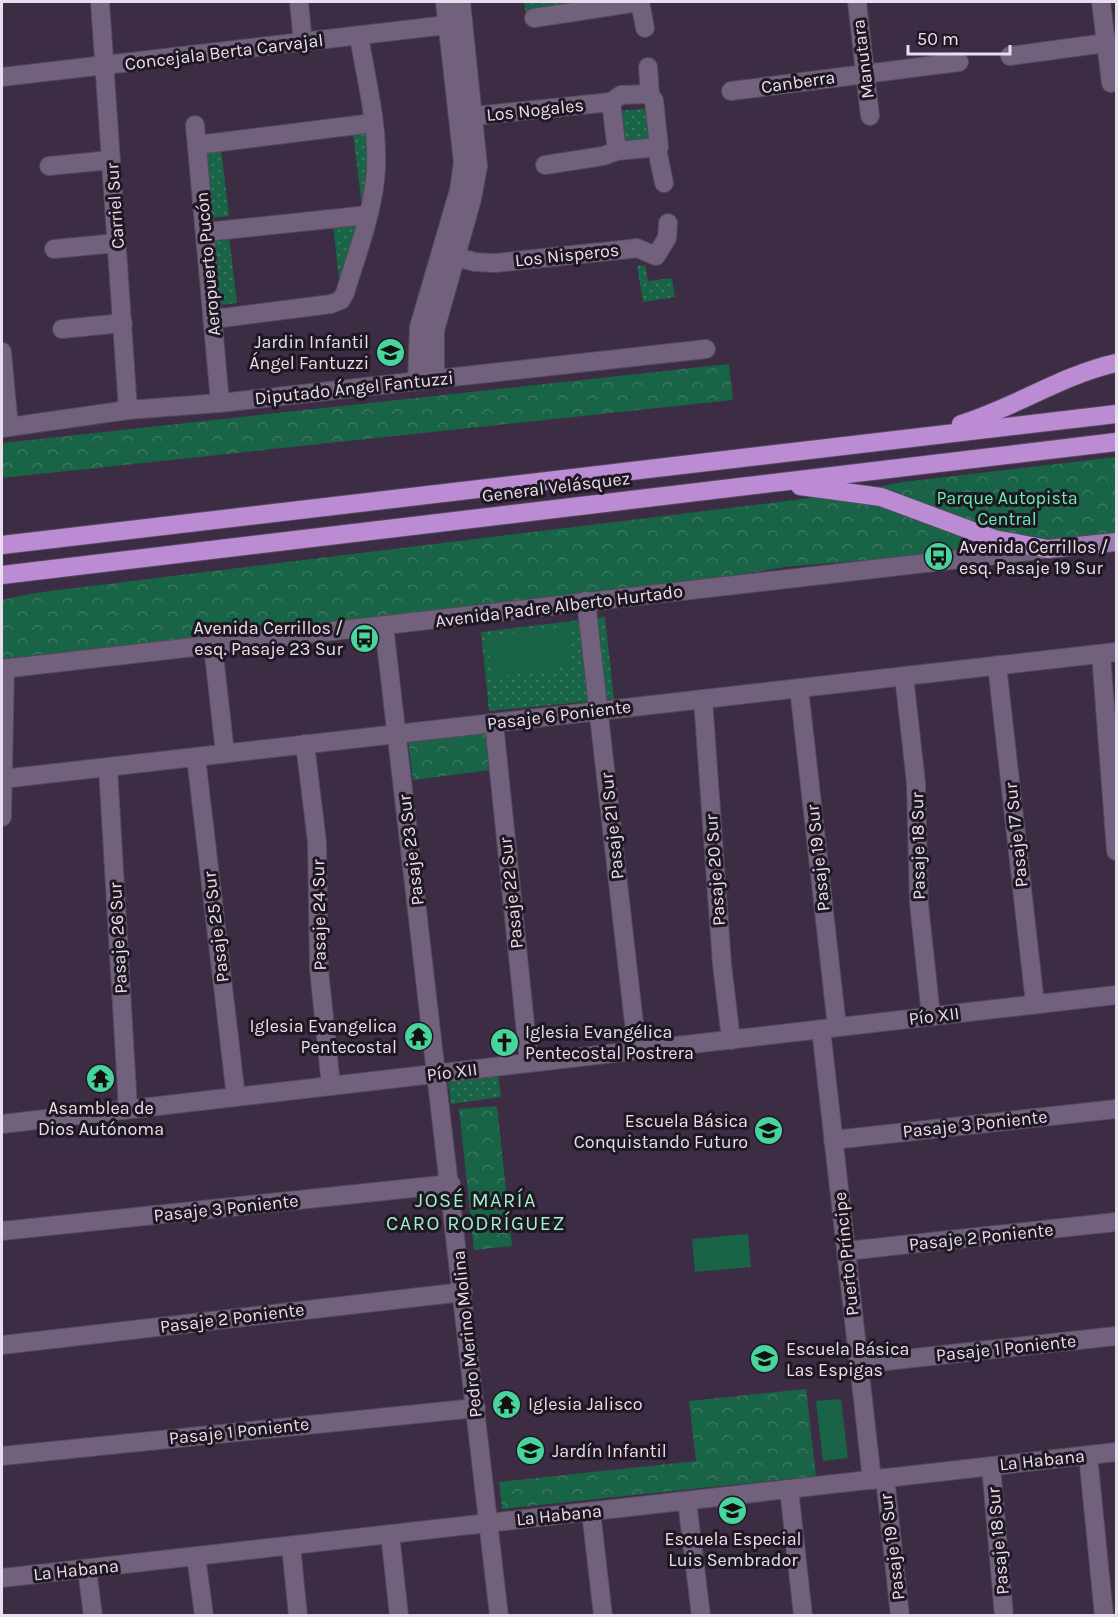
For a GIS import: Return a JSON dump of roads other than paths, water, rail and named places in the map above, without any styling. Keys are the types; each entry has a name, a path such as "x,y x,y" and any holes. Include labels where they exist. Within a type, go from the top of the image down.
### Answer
{"highway":[{"path":"913,438 972,421 1092,369 1116,363"},
{"name":"General Velásquez","path":"2,545 1116,414"},
{"name":"General Velásquez","path":"2,575 1116,441"},
{"path":"759,483 811,487 881,497 994,539 1048,549"},
{"path":"2,580 44,570"}],"main road":[{"name":"Avenida Padre Alberto Hurtado","path":"1048,549 1116,542"}],"street":[{"name":"Carriel Sur","path":"100,2 128,410"},
{"path":"298,2 303,43"},
{"path":"445,2 447,25 466,117"},
{"path":"426,380 419,327 449,255 461,182 466,117 460,2"},
{"path":"534,18 604,4 639,2 645,28"},
{"name":"Manutara","path":"857,2 870,116"},
{"path":"1101,2 1111,83"},
{"name":"Concejala Berta Carvajal","path":"2,77 105,67 447,25"},
{"path":"213,319 331,304 341,300 368,214 376,171 373,123 359,36"},
{"path":"1010,56 1106,43"},
{"name":"Canberra","path":"731,91 958,62"},
{"path":"648,67 650,95 654,100 659,145 657,149 664,183"},
{"name":"Los Nogales","path":"466,117 611,102 621,95 650,95"},
{"path":"611,102 617,151"},
{"path":"197,145 373,123"},
{"name":"Aeropuerto Pucón","path":"195,126 220,403"},
{"path":"545,165 603,156 617,151 657,149"},
{"path":"49,166 111,160"},
{"path":"206,232 368,214"},
{"name":"Los Nisperos","path":"449,255 475,262 495,263 638,248 656,256 668,238 668,223"},
{"path":"54,249 117,243"},
{"path":"62,329 123,323"},
{"name":"Diputado Ángel Fantuzzi","path":"5,428 128,410 220,403 706,349"},
{"path":"2,352 5,428"},
{"name":"Avenida Padre Alberto Hurtado","path":"3,669 1048,549"},
{"name":"Pasaje 21 Sur","path":"586,602 637,1050"},
{"name":"Pasaje 23 Sur","path":"384,626 438,1074"},
{"path":"213,646 225,753"},
{"path":"1109,653 1116,851"},
{"name":"Pasaje 6 Poniente","path":"2,779 1109,653"},
{"name":"Pasaje 17 Sur","path":"997,665 1035,1004"},
{"path":"2,817 3,669"},
{"name":"Pasaje 18 Sur","path":"904,676 916,783 919,904 931,1016"},
{"name":"Pasaje 19 Sur","path":"799,688 829,1028"},
{"name":"Pasaje 20 Sur","path":"703,699 722,964 731,1040"},
{"name":"Pasaje 22 Sur","path":"494,723 529,1063"},
{"name":"Pasaje 24 Sur","path":"305,744 317,842 319,958 331,1086"},
{"name":"Pasaje 25 Sur","path":"196,757 236,1097"},
{"name":"Pasaje 26 Sur","path":"108,767 128,1109"},
{"name":"Pío XII","path":"2,1124 1116,995"},
{"name":"Puerto Príncipe","path":"829,1028 833,1140 859,1364 878,1479"},
{"name":"Pedro Merino Molina","path":"438,1074 488,1523"},
{"name":"Pasaje 3 Poniente","path":"833,1140 1116,1109"},
{"name":"Pasaje 3 Poniente","path":"2,1231 450,1184"},
{"name":"Pasaje 2 Poniente","path":"846,1251 1116,1222"},
{"name":"Pasaje 2 Poniente","path":"2,1345 463,1292"},
{"name":"Pasaje 1 Poniente","path":"859,1364 1116,1336"},
{"name":"Pasaje 1 Poniente","path":"2,1456 476,1408"},
{"name":"La Habana","path":"2,1578 1116,1452"},
{"path":"1088,1455 1104,1616"},
{"name":"Pasaje 18 Sur","path":"992,1466 1004,1616"},
{"name":"Pasaje 19 Sur","path":"878,1479 900,1616"},
{"path":"789,1489 802,1616"},
{"path":"687,1501 701,1616"},
{"path":"591,1512 603,1616"},
{"path":"488,1523 499,1616"},
{"path":"390,1534 399,1616"},
{"path":"291,1546 298,1616"},
{"path":"196,1556 204,1616"},
{"path":"87,1569 93,1616"}],"place":[{"name":"Jardin Infantil Ángel Fantuzzi","path":"390,352"},
{"name":"Avenida Cerrillos / esq. Pasaje 19 Sur","path":"938,557"},
{"name":"Avenida Cerrillos / esq. Pasaje 23 Sur","path":"364,638"},
{"name":"Iglesia Evangelica Pentecostal","path":"418,1036"},
{"name":"Iglesia Evangélica Pentecostal Postrera","path":"504,1042"},
{"name":"Asamblea de Dios Autónoma","path":"101,1079"},
{"name":"Escuela Básica Conquistando Futuro","path":"769,1131"},
{"name":"Escuela Básica Las Espigas","path":"765,1359"},
{"name":"Iglesia Jalisco","path":"507,1404"},
{"name":"Jardín Infantil","path":"531,1451"},
{"name":"Escuela Especial Luis Sembrador","path":"733,1510"}],"district":[{"name":"JOSÉ MARÍA CARO RODRÍGUEZ","path":"476,1212"}],"park label":[{"name":"Parque Autopista Central","path":"1007,508"}]}
